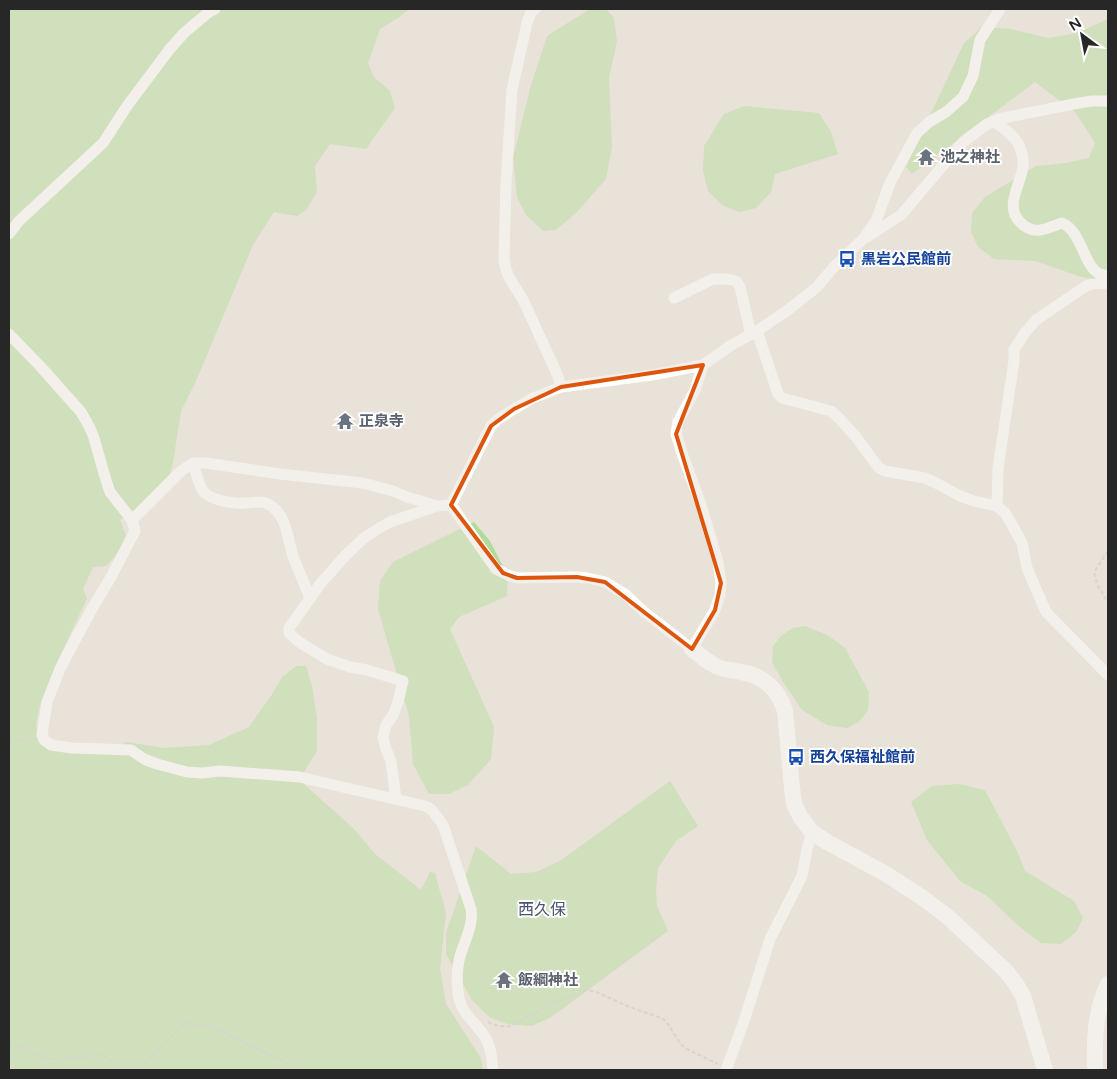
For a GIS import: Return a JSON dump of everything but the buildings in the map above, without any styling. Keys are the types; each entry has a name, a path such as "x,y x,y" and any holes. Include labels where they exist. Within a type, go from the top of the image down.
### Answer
{"street":[{"path":"9,234 19,221 104,143 127,106 169,50 184,33 215,9"},
{"path":"535,9 531,12 527,23 512,90 506,183 504,258 505,268 510,281 524,302 558,376 561,387"},
{"path":"452,505 491,426 514,409 533,398 561,387 652,375 703,365 788,310 817,287 833,268 863,239 876,221 890,183 917,133 963,97 973,76 980,40 1000,9"},
{"path":"863,239 901,215 963,142 986,124 1003,118 1079,103 1108,101"},
{"path":"993,121 1011,134 1020,146 1023,158 1023,170 1013,200 1017,220 1028,229 1033,230 1046,229 1062,223 1067,224 1073,231 1093,269 1099,274 1108,276"},
{"path":"674,298 713,279 736,280 740,286 754,333 778,394 782,398 831,411 840,418 879,468 885,472 924,478 960,496 997,506 1005,513 1022,543 1027,568 1046,612 1108,676"},
{"path":"997,506 998,468 1014,350 1024,334 1044,313 1086,286 1108,283"},
{"path":"9,334 81,412 94,438 110,492 132,520 136,531 60,669 47,702 42,726 44,740 51,745 72,748 131,750 144,759 187,772 220,771 300,777 432,809 441,822 446,834 472,915 469,932 459,961 457,990 459,1000 470,1019 485,1036 491,1049 493,1070"},
{"path":"692,649 715,610 721,589 718,562 700,502 676,434 678,422 695,390 703,365"},
{"path":"132,520 181,472 193,463 206,463 280,474 363,483 437,506"},
{"path":"193,463 205,493 224,501 241,503 258,501 278,512 285,526 293,554 310,599"},
{"path":"452,505 491,562 503,573 517,578 577,577 605,582 626,595 643,611 710,663 717,667 756,676 777,693 782,700 785,711 794,804 801,818 812,832 827,842 886,874 923,898 948,917 994,959 1016,984 1022,996 1045,1070"},
{"path":"396,799 391,760 383,737 386,725 398,702 403,681 368,670 338,664 298,642 288,632 321,583 364,538 390,522 437,506 452,505"},
{"path":"726,1068 743,1024 770,939 802,876 812,832"},
{"path":"1095,1070 1096,1027 1100,1007 1108,984"}],"path":[{"path":"1108,551 1094,572 1097,584 1108,604"},
{"path":"9,742 32,738"},
{"path":"482,1020 497,1026 511,1026 553,1003 587,990 594,991 661,1018 666,1021 685,1048 726,1068"},
{"path":"139,1070 185,1023 210,1026 302,1070"},
{"path":"9,1043 48,1059 103,1056 122,1070"}],"highlighted area":[{"path":"703,365 676,434 721,583 715,610 692,649 605,582 577,577 517,578 503,573 451,505 491,426 514,409 561,387"}],"green space":[{"path":"9,9 409,9 380,29 368,63 374,77 390,91 395,108 366,149 330,144 315,166 317,191 307,209 297,216 274,212 253,245 196,381 181,411 169,477 133,513 120,520 126,536 119,552 106,566 93,567 83,589 87,599 47,686 37,720 37,731 43,741 105,750 127,742 164,748 209,745 249,727 282,677 296,666 306,666 312,686 317,719 317,751 304,772 305,785 353,828 375,854 421,890 430,872 435,873 446,913 440,969 446,1004 481,1058 483,1070 9,1070"},
{"path":"590,9 606,9 614,18 617,41 609,78 612,147 606,179 577,212 556,230 543,231 526,215 517,197 513,158 531,85 547,36"},
{"path":"1108,19 1108,283 1078,276 1036,261 994,259 978,247 971,232 972,213 985,197 1036,166 1066,163 1089,158 1095,143 1076,113 1035,82 912,174 906,167 964,43 982,27 1010,29 1049,38 1077,33"},
{"path":"744,106 819,113 831,132 838,154 775,174 771,192 756,208 739,212 722,205 708,191 703,171 704,146 724,114"},
{"path":"474,522 490,541 508,576 507,596 459,617 450,629 494,727 491,759 468,785 449,794 429,794 413,764 409,716 378,609 380,581 393,562"},
{"path":"805,626 829,636 845,648 869,692 868,710 859,722 847,728 827,725 802,710 772,662 773,646 782,635 793,628"},
{"path":"670,781 698,826 676,841 658,868 657,906 668,931 550,1018 531,1026 507,1024 489,1017 472,1000 446,954 446,933 476,846 511,874 536,872 560,861"},
{"path":"959,784 985,790 1018,853 1025,871 1074,901 1083,918 1076,932 1061,944 1041,943 1021,928 987,896 961,882 927,840 911,802 932,786"}],"place":[{"name":"池之神社","path":"926,157"},
{"name":"黒岩公民館前","path":"847,259"},
{"name":"正泉寺","path":"345,421"},
{"name":"西久保福祉館前","path":"796,757"},
{"name":"飯綱神社","path":"504,980"}],"district":[{"name":"西久保","path":"542,909"}]}
